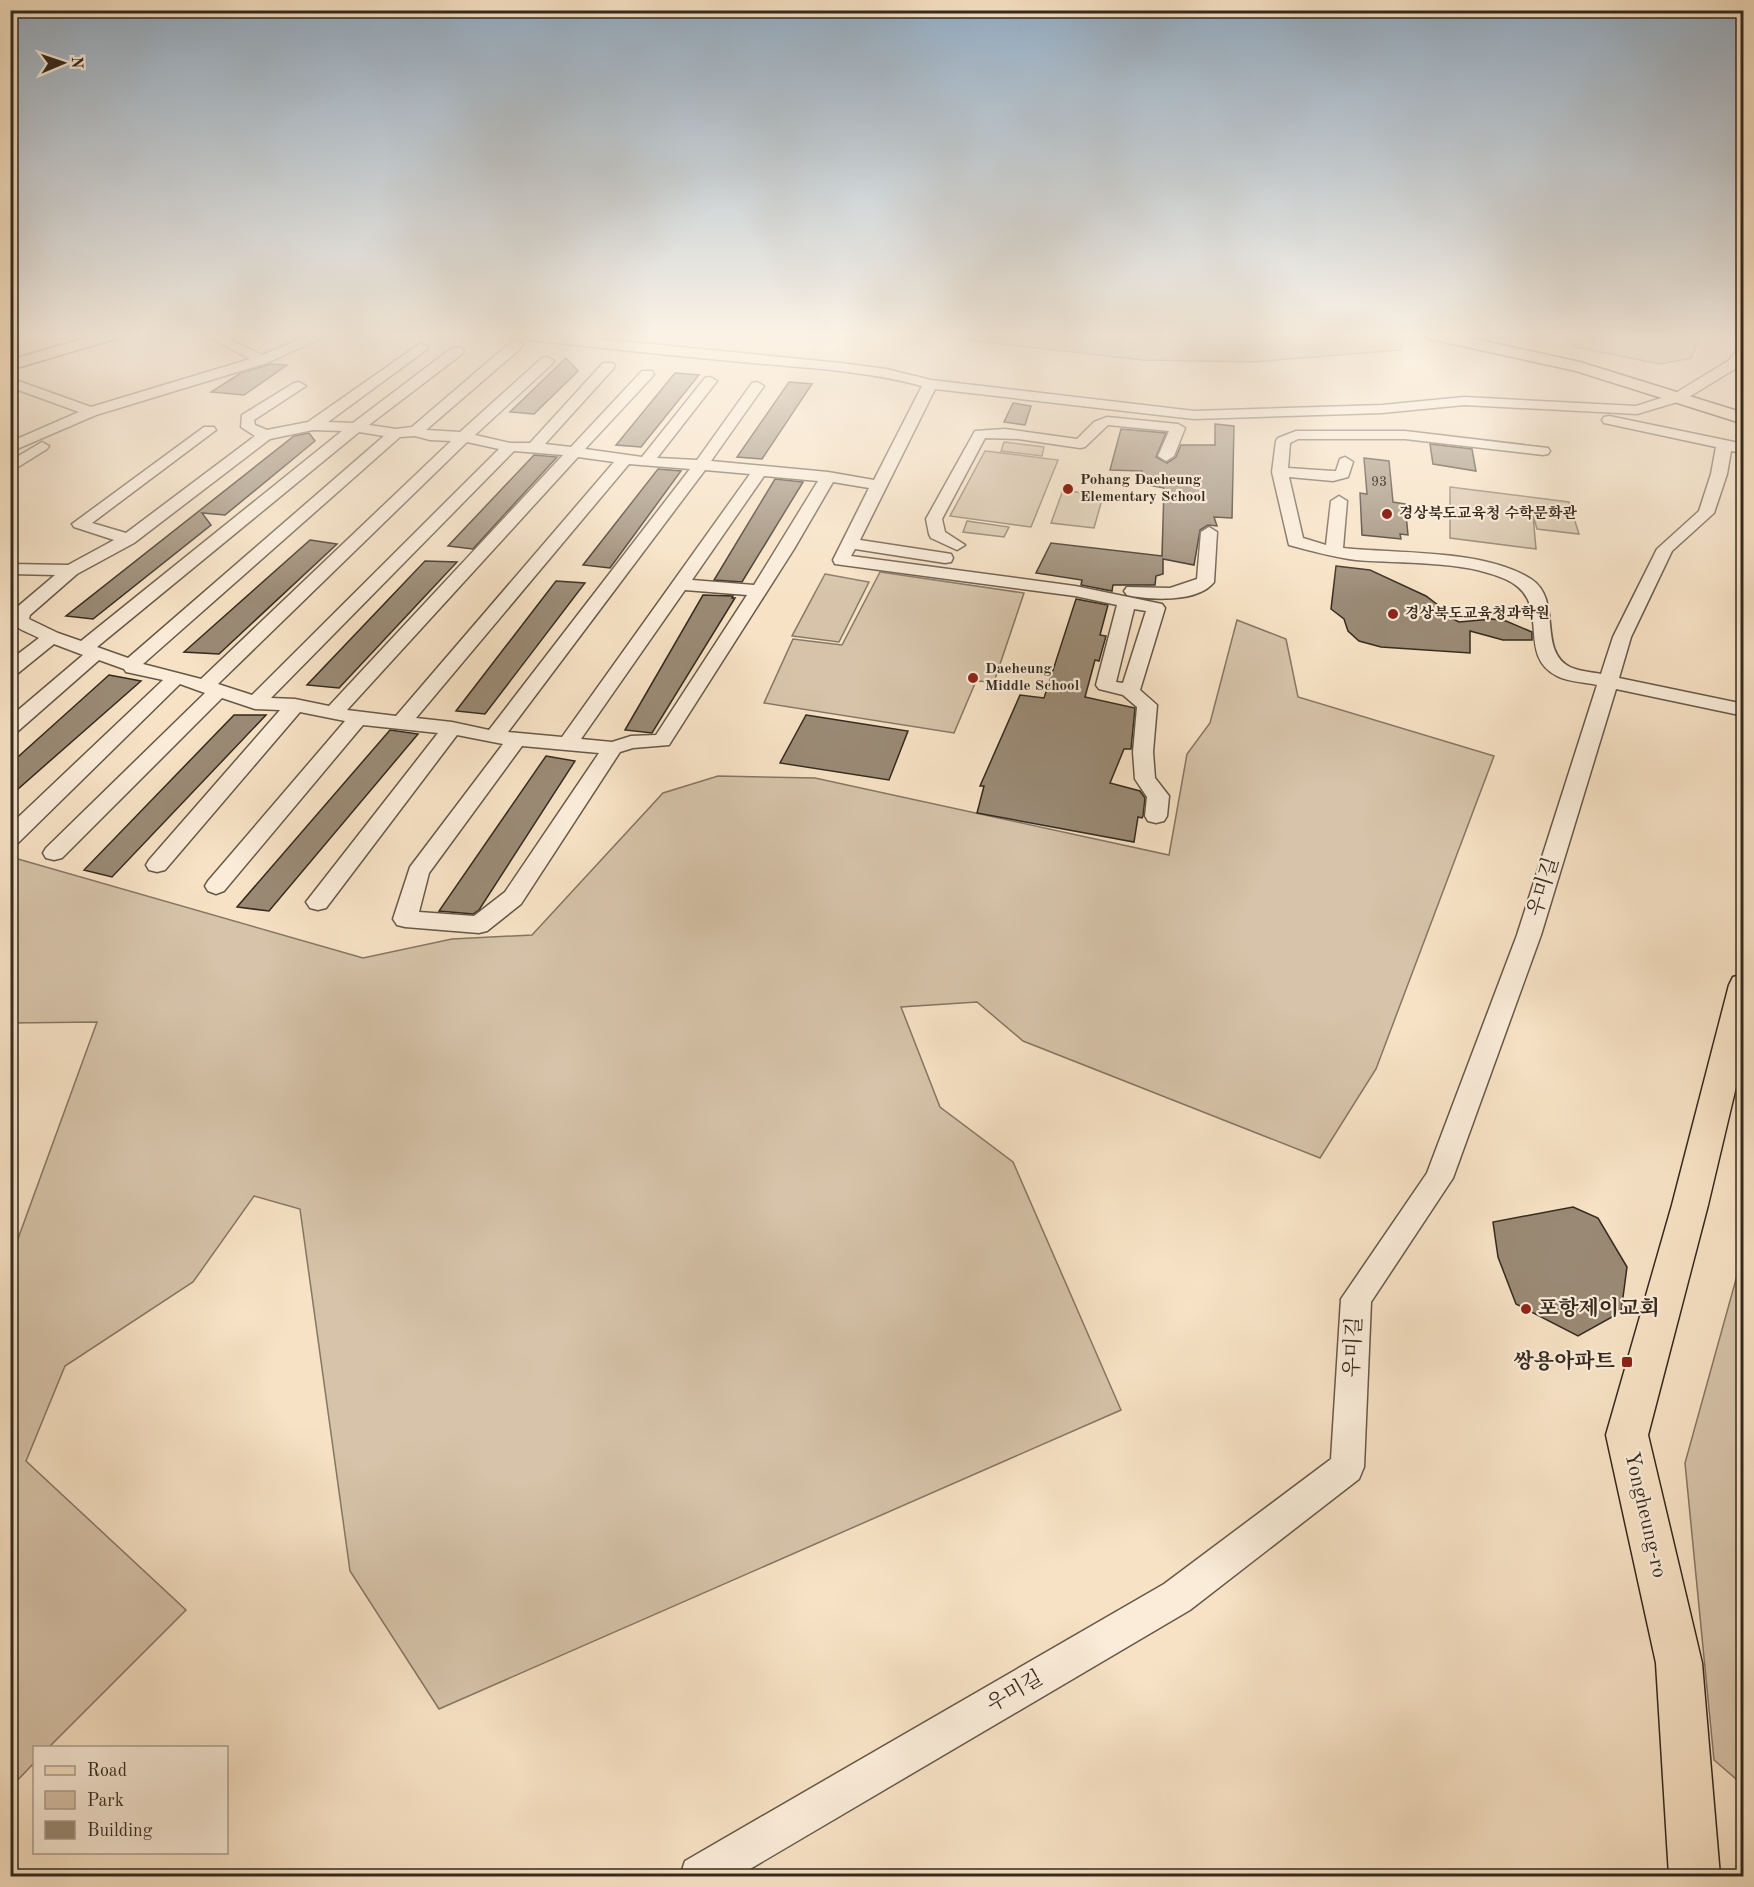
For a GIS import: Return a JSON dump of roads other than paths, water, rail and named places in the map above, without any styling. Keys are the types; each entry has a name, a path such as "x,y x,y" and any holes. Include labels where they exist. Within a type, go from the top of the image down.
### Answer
{"main road":[{"name":"Yongheung-ro","path":"1694,1876 1679,1663 1627,1435 1690,1205 1743,985"}],"street":[{"path":"10,448 68,422"},
{"path":"10,468 76,422"},
{"path":"248,422 248,427 265,435"},
{"path":"313,426 318,422"},
{"path":"10,728 89,651 363,422"},
{"path":"416,431 426,422"},
{"path":"54,853 211,689 480,422"},
{"path":"534,447 557,422"},
{"path":"335,711 604,422"},
{"path":"646,462 678,422"},
{"path":"494,738 731,422"},
{"path":"910,422 840,560 1075,591 1156,608 1130,691"},
{"path":"935,556 957,545 937,534 934,519 980,434 996,432 1032,435 1080,444 1089,437 1099,423 1103,422"},
{"path":"1118,422 1178,428 1166,456"},
{"path":"1397,422 1405,435"},
{"path":"1616,422 1743,448"},
{"path":"828,477 759,591 662,741 631,742 613,748 567,745 494,738 452,728 358,718 335,711 295,705 255,703 177,677 133,668 131,665 51,637 20,621 16,613 71,570 128,539 265,435 313,426 356,427 396,434 416,431 430,436 464,437 510,447 534,447 646,462 828,477 878,485"},
{"path":"128,539 80,524 209,430"},
{"path":"131,665 396,434"},
{"path":"1543,450 1405,435 1296,435 1283,441 1280,472 1295,542 1334,552 1478,566 1516,578 1530,587 1538,598 1545,646 1550,661 1564,672 1743,710"},
{"name":"우미길","path":"700,1876 1177,1597 1347,1467 1356,1299 1439,1178 1529,935 1622,637 1665,549 1706,513 1719,474 1724,445"},
{"path":"255,703 510,447"},
{"path":"401,723 626,458"},
{"path":"1280,472 1333,476 1343,474 1345,462"},
{"path":"567,745 760,471"},
{"path":"1334,552 1339,501"},
{"path":"850,543 1158,595 1184,593 1205,582 1209,532"},
{"path":"10,568 71,570"},
{"path":"680,584 759,591"},
{"path":"1126,603 1106,685 1130,691 1147,705 1143,752 1145,779 1158,796 1156,816"},
{"path":"10,670 51,637"},
{"path":"10,838 177,677"},
{"path":"157,865 295,705"},
{"path":"216,886 358,718"},
{"path":"318,902 452,728"},
{"path":"517,739 418,872 405,919 479,925 513,898 613,748"}],"place":[{"name":"Pohang Daeheung Elementary School","path":"1068,489"},
{"name":"경상북도교육청 수학문화관","path":"1387,514"},
{"name":"경상북도교육청과학원","path":"1393,614"},
{"name":"Daeheung Middle School","path":"973,678"},
{"name":"포항제이교회","path":"1526,1309"},
{"name":"쌍용아파트","path":"1627,1362"}]}
